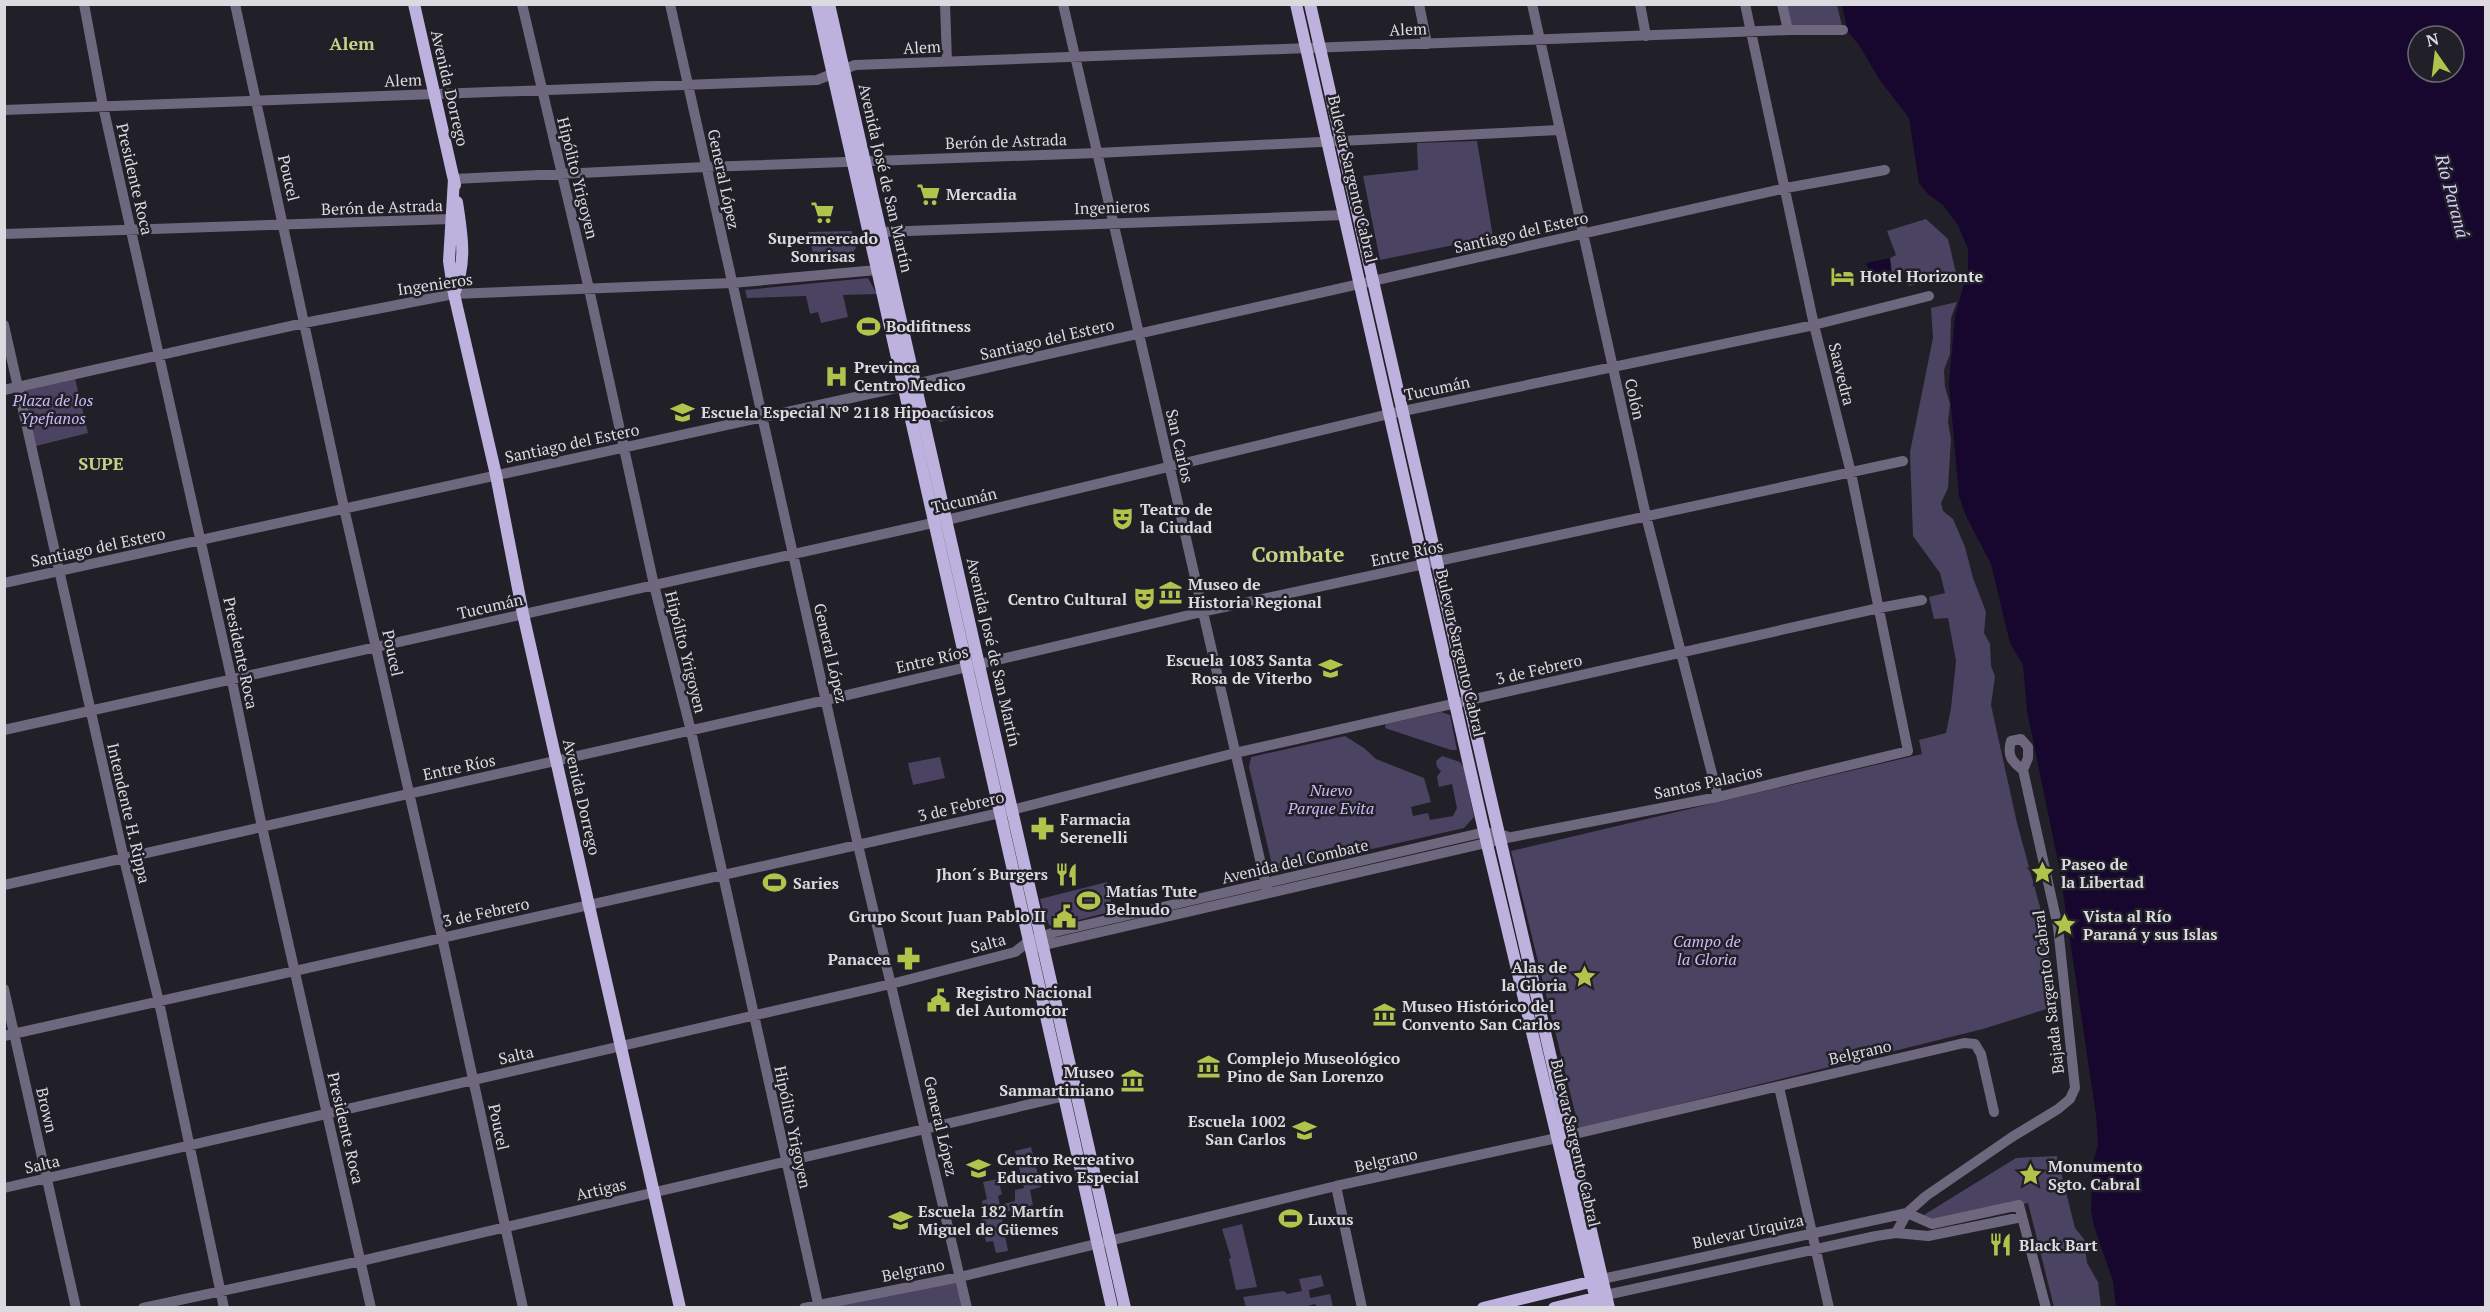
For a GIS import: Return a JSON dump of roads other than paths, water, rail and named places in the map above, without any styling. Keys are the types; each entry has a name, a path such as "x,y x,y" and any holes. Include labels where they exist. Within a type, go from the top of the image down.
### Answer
{"main road":[{"name":"Avenida Dorrego","path":"414,4 454,179 462,238 462,275 454,294"},
{"name":"Avenida José de San Martín","path":"817,4 838,73 859,162 877,270 947,520 980,663 1007,811 1104,1243 1112,1308"},
{"name":"Avenida José de San Martín","path":"829,4 838,73"},
{"name":"Bulevar Sargento Cabral","path":"1296,4 1455,703 1492,838 1602,1302"},
{"name":"Bulevar Sargento Cabral","path":"1310,4 1438,562 1468,700 1492,838"},
{"name":"Avenida José de San Martín","path":"859,162 881,232 934,522 967,666 1007,811"},
{"name":"Avenida Dorrego","path":"454,179 449,261 454,294 496,475 523,614 680,1308"},
{"name":"Avenida José de San Martín","path":"1036,942 1065,1096 1104,1243 1125,1308"},
{"name":"Bulevar Urquiza","path":"1483,1308 1597,1281"},
{"name":"Bulevar Urquiza","path":"1554,1308 1602,1302"}],"street":[{"name":"Presidente Roca","path":"84,4 103,106 201,540 262,828 371,1308"},
{"name":"Poucel","path":"235,4 344,508 524,1308"},
{"name":"Hipólito Yrigoyen","path":"522,4 589,289 654,585 691,731 818,1306"},
{"name":"General López","path":"670,4 858,845 927,1129 967,1308"},
{"path":"945,4 947,61"},
{"name":"San Carlos","path":"1063,4 1267,889"},
{"path":"1419,4 1427,44"},
{"name":"Colón","path":"1532,4 1612,367 1718,797"},
{"path":"1640,4 1647,36"},
{"name":"Saavedra","path":"1745,4 1814,324 1851,473 1908,751"},
{"path":"1782,4 1788,30"},
{"name":"Alem","path":"4,110 817,80 855,65 1788,30 1844,30"},
{"name":"Berón de Astrada","path":"454,179 705,167 1097,153 1559,130"},
{"name":"Santiago del Estero","path":"4,583 910,385 1786,188 1885,170"},
{"name":"Ingenieros","path":"881,232 1344,214"},
{"name":"Berón de Astrada","path":"4,234 451,219 462,238"},
{"name":"Ingenieros","path":"4,390 304,323 454,294 732,283 877,270"},
{"name":"Tucumán","path":"4,730 947,520 1389,414 1814,324 1929,296"},
{"name":"Intendente H. Rippa","path":"4,325 58,571 159,1002 224,1308"},
{"name":"Entre Ríos","path":"4,885 691,731 1202,612 1903,461"},
{"name":"3 de Febrero","path":"9,1035 1007,811 1235,753 1468,700 1922,600"},
{"name":"Santos Palacios","path":"1492,838 1512,837 1718,797 1908,751"},
{"name":"Bajada Sargento Cabral","path":"1896,1233 1907,1213 1926,1196 2012,1137 2058,1109 2070,1099 2075,1088 2058,927 2023,770"},
{"name":"Avenida del Combate","path":"1036,942 1492,838"},
{"name":"Salta","path":"4,1188 891,984 1015,952 1036,942"},
{"name":"Brown","path":"4,989 9,1035 47,1178 76,1308"},
{"name":"Belgrano","path":"804,1308 960,1276 1336,1186 1563,1137 1964,1043 1975,1044 1981,1054 1994,1112"},
{"path":"1779,1087 1829,1308"},
{"name":"Artigas","path":"143,1308 361,1261 1065,1096"},
{"path":"1336,1186 1362,1308"},
{"path":"1907,1213 1932,1224 2019,1205 2046,1308"},
{"name":"Bulevar Urquiza","path":"1597,1281 1907,1213"},
{"name":"Bulevar Urquiza","path":"1602,1302 1896,1233 1928,1236 2022,1217"}],"water":[{"name":"Río Paraná","path":"1842,5 2485,5 2485,1307 2116,1307 2113,1281 2091,1211 2093,1162 2098,1145 2096,1115 2059,866 2027,711 2023,665 2010,643 1991,564 1966,516 1959,496 1949,384 1955,316 1968,270 1968,249 1958,225 1943,205 1928,194 1919,183 1909,118 1879,79 1859,45 1848,32"},
{"path":"1890,258 1891,270 1870,274 1866,263"}],"place":[{"name":"Mercadia","path":"928,194"},
{"name":"Supermercado Sonrisas","path":"823,213"},
{"name":"Hotel Horizonte","path":"1842,276"},
{"name":"Bodifitness","path":"868,326"},
{"name":"Previnca Centro Medico","path":"836,376"},
{"name":"Escuela Especial Nº 2118 Hipoacúsicos","path":"683,412"},
{"name":"Teatro de la Ciudad","path":"1122,518"},
{"name":"Museo de Historia Regional","path":"1170,593"},
{"name":"Centro Cultural","path":"1145,599"},
{"name":"Escuela 1083 Santa Rosa de Viterbo","path":"1330,669"},
{"name":"Farmacia Serenelli","path":"1042,828"},
{"name":"Paseo de la Libertad","path":"2043,873"},
{"name":"Jhon´s Burgers","path":"1066,874"},
{"name":"Saries","path":"775,883"},
{"name":"Matías Tute Belnudo","path":"1088,900"},
{"name":"Grupo Scout Juan Pablo II","path":"1064,916"},
{"name":"Vista al Río Paraná y sus Islas","path":"2065,925"},
{"name":"Panacea","path":"909,959"},
{"name":"Alas de la Gloria","path":"1585,976"},
{"name":"Registro Nacional del Automotor","path":"938,1001"},
{"name":"Museo Histórico del Convento San Carlos","path":"1384,1015"},
{"name":"Complejo Museológico Pino de San Lorenzo","path":"1209,1067"},
{"name":"Museo Sanmartiniano","path":"1132,1081"},
{"name":"Escuela 1002 San Carlos","path":"1304,1130"},
{"name":"Centro Recreativo Educativo Especial","path":"979,1168"},
{"name":"Monumento Sgto. Cabral","path":"2030,1175"},
{"name":"Luxus","path":"1290,1219"},
{"name":"Escuela 182 Martín Miguel de Güemes","path":"900,1220"},
{"name":"Black Bart","path":"2001,1245"}],"district":[{"name":"Alem","path":"352,43"},
{"name":"SUPE","path":"101,463"},
{"name":"Combate","path":"1298,553"}],"park label":[{"name":"Plaza de los Ypefianos","path":"53,409"},
{"name":"Nuevo Parque Evita","path":"1331,799"},
{"name":"Campo de la Gloria","path":"1707,950"}]}
